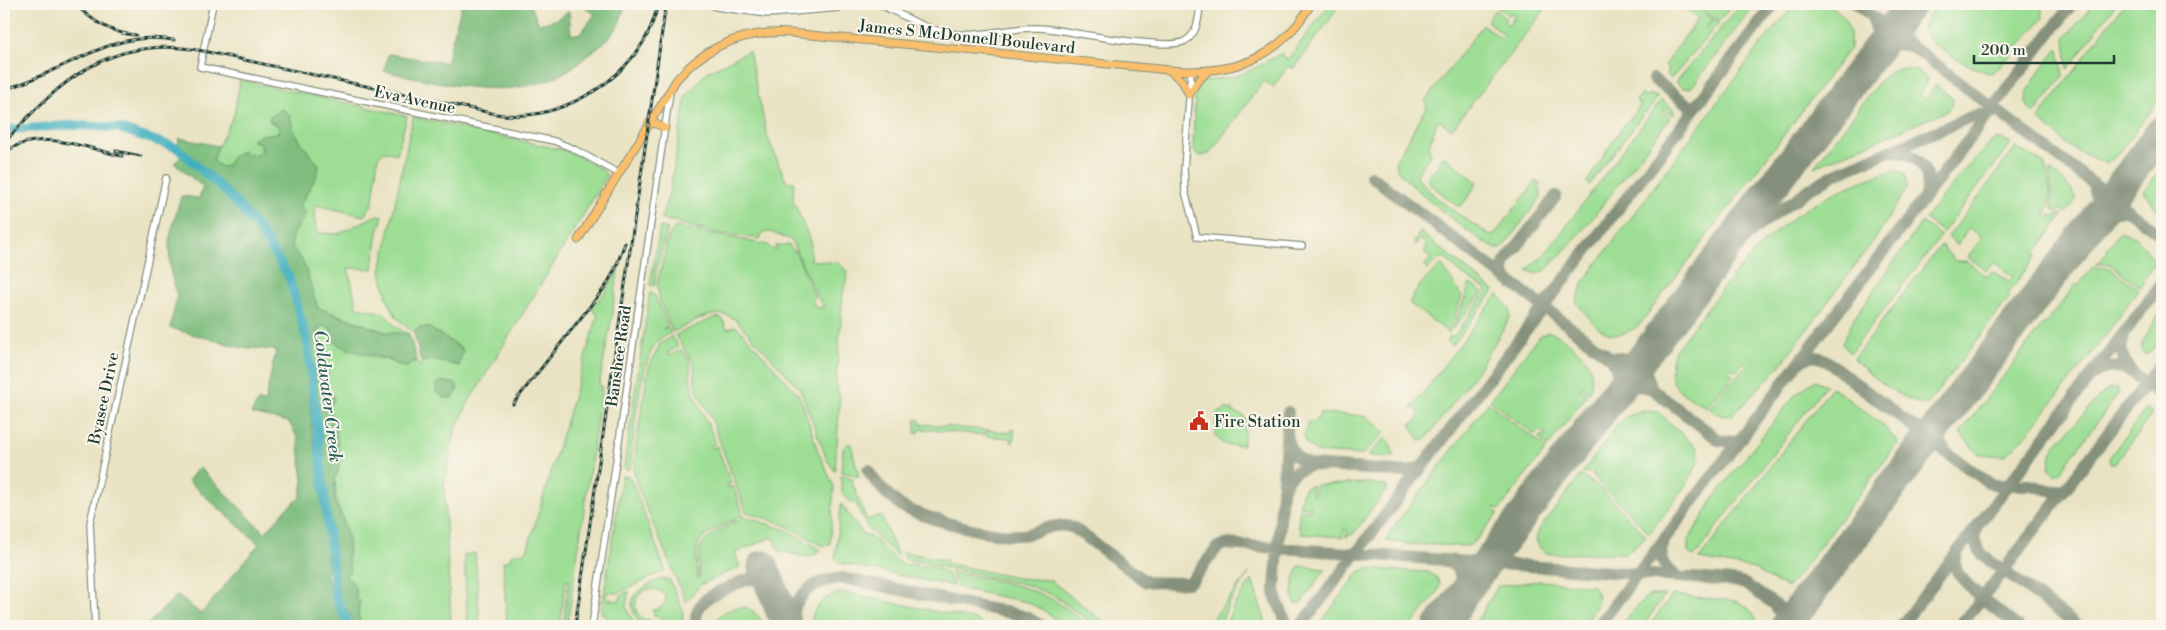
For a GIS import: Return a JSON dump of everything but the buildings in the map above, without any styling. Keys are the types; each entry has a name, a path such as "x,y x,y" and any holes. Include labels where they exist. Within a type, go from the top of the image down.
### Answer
{"main road":[{"name":"James S McDonnell Boulevard","path":"578,240 649,124 688,68 715,47 744,36 773,32 1191,72 1238,66 1268,52 1293,30 1311,4"},
{"path":"1168,70 1182,81 1189,95"},
{"path":"1189,95 1197,82 1208,71"},
{"path":"649,124 661,125 665,128"}],"street":[{"name":"Eva Avenue","path":"213,4 200,67 554,142 572,148 618,173"},
{"path":"711,4 716,7 768,14 799,13 835,6 839,8 844,4"},
{"path":"878,4 930,28 959,35 975,35 1036,27 1082,35 1167,44 1186,41 1193,34 1199,18 1200,4"},
{"path":"1191,72 1184,170 1185,191 1198,237 1302,246"},
{"name":"Banshee Road","path":"592,626 671,90"},
{"name":"Byasee Drive","path":"95,626 90,523 166,178"}],"green space":[{"path":"462,4 530,4 539,24 555,20 569,11 571,35 581,33 595,14 580,4 626,4 616,29 605,41 565,72 541,82 516,87 490,88 437,82 384,71 388,54 446,63"},
{"path":"1500,4 1549,4 1452,129 1438,120 1429,145 1430,156 1421,167 1417,176 1431,192 1450,208 1488,234 1494,235 1536,181 1541,184 1538,188 1541,190 1541,197 1503,247 1497,249 1463,227 1432,202 1400,173 1395,162 1427,106 1425,101 1483,25 1501,38 1504,35 1487,21 1495,10 1506,19 1504,21 1508,25 1515,16 1511,13 1508,15 1497,7"},
{"path":"1679,4 1691,4 1713,19 1705,29 1714,19 1719,23 1671,79 1666,75 1669,71 1665,64 1698,19"},
{"path":"1694,4 1733,4 1719,21"},
{"path":"1741,4 1755,4 1691,88 1682,88 1676,82"},
{"path":"1798,4 1828,4 1839,12 1846,20 1850,32 1850,48 1640,324 1620,334 1611,334 1604,331 1596,326 1576,302 1584,281 1760,45 1791,9"},
{"path":"1938,4 2027,4 2029,8 2031,4 2041,4 2043,18 2000,67 1991,73 1975,68 1953,57 1927,37 1924,31 1924,24"},
{"path":"2094,4 2116,4 2068,69 2065,38"},
{"path":"2124,4 2162,4 2162,96 2119,153 2107,164 2073,149 2038,119"},
{"path":"1329,5 1336,11 1293,69 1288,66 1273,87 1264,81 1209,154 1201,156 1196,154 1193,146 1195,91 1201,82 1235,76 1251,70 1282,53 1285,59 1288,59"},
{"path":"2057,49 2059,49 2063,76 2034,114 2026,104 2027,94 2038,73"},
{"path":"749,51 767,136 786,181 794,182 793,200 811,243 810,260 838,263 848,272 843,292 836,382 840,399 835,471 827,460 800,389 737,321 721,314 713,315 697,320 673,332 660,301 657,284 668,238 674,228 678,227 768,245 776,250 776,245 789,245 797,255 815,297 812,301 817,308 822,308 823,304 819,300 791,240 770,232 763,232 760,239 717,233 661,218 670,190 686,96 707,72"},
{"path":"1903,68 1917,71 1929,79 1919,94 1926,99 1936,85 1953,99 1952,106 1947,111 1814,167 1879,82 1889,73"},
{"path":"240,80 407,116 397,154 384,151 378,157 373,203 364,216 316,205 315,224 319,233 338,234 377,215 383,216 378,232 373,269 348,268 357,307 384,313 396,327 409,334 385,332 318,308 301,259 293,250 291,242 298,225 303,220 300,205 316,177 319,165 297,135 289,114 269,121 279,126 278,133 261,135 253,141 260,143 262,150 258,154 249,155 222,167 213,161 213,156 234,115"},
{"path":"1642,94 1645,97 1648,94 1658,97 1589,185 1587,182 1621,129 1641,105 1636,101"},
{"path":"1661,100 1673,109 1674,114 1672,115 1664,109 1663,111 1670,118 1587,225 1556,260 1554,257 1552,259 1555,261 1545,271 1536,274 1527,270 1545,254"},
{"path":"282,109 289,114 297,135 319,165 316,177 300,205 306,213 294,233 292,243 293,249 302,260 318,308 384,332 409,334 417,361 411,362 408,367 405,367 389,360 352,351 332,340 331,328 324,326 319,328 320,344 328,374 328,382 325,389 328,393 333,394 334,399 329,411 333,415 331,425 336,429 340,461 335,477 336,505 348,537 347,558 350,572 346,574 346,577 352,581 356,590 356,599 360,601 358,614 360,622 366,625 380,626 356,626 338,595 310,340 291,274 261,226 231,192 178,146 179,138 218,146 213,161 222,167 227,165 233,156 243,151 249,155 258,154 262,150 260,143 252,140 261,135 278,133 279,126 269,121 270,116"},
{"path":"413,117 568,151 602,169 607,176 467,405 455,432 444,485 451,626 390,627 360,622 358,614 360,601 356,599 356,590 346,578 349,551 343,518 336,503 335,477 340,461 331,425 329,411 331,404 325,389 327,364 317,337 319,328 324,326 331,328 332,340 403,367 417,361 421,367 421,362 463,349 428,327 419,328 412,332 396,317 387,298 381,271"},
{"path":"1997,139 2002,139 2011,144 1943,232 1925,219 1958,177 1990,143"},
{"path":"2016,147 2046,165 2050,197 2048,210 2045,215 2054,217 2057,214 2063,214 2035,254 2037,255 2007,295 2010,297 1928,404 1912,401 1877,379 1854,358 1941,245 1955,261 1967,261 1984,275 1988,275 1992,271 2009,281 2013,277 1994,262 1986,270 1968,257 1982,237 1969,228 1957,245 1948,237"},
{"path":"1444,156 1477,182 1461,206 1457,206 1428,182 1428,176 1439,165 1438,160"},
{"path":"183,158 221,189 257,229 287,277 304,340 312,431 320,477 327,545 327,576 335,607 345,626 146,626 177,595 201,614 259,544 188,481 199,467 265,533 287,508 300,498 303,481 298,439 289,422 251,414 258,401 265,402 276,350 239,347 170,328 177,296 170,270 169,240 181,196 199,198 203,187 174,163"},
{"path":"2162,167 2162,213 2158,211 2144,192"},
{"path":"1894,170 1904,173 1907,188 1877,236 1779,367 1733,415 1720,415 1709,408 1746,365 1743,362 1737,371 1731,368 1729,372 1734,375 1706,407 1682,392 1673,381 1671,374 1674,352 1749,257 1785,224 1814,204 1848,187"},
{"path":"2050,170 2065,182 2077,198 2066,213 2061,209 2057,211 2052,208"},
{"path":"1922,222 1941,236 1850,353 1842,344 1853,320"},
{"path":"660,227 668,229 657,266 654,286 650,285"},
{"path":"2121,231 2137,238 2155,261 2140,287 2110,264 2095,264 2099,263 2108,251 2106,249"},
{"path":"1420,232 1494,291 1452,346 1448,342 1448,337 1455,335 1487,290 1462,274 1443,257 1427,270 1424,266 1431,258 1425,254 1426,245 1420,239 1415,245 1414,242"},
{"path":"619,264 612,317 599,385 602,386 567,626 563,626 569,579 566,581 560,626 507,626 503,561 509,561 511,555 527,551 598,315 593,311 593,306 609,287"},
{"path":"1441,264 1462,296 1449,333 1409,303 1420,285"},
{"path":"2093,267 2110,268 2138,289 2096,348 2017,445 2004,456 1978,454 1960,433 2044,323 2046,324 2076,284 2078,286"},
{"path":"1470,284 1483,292 1453,329"},
{"path":"650,292 655,296 668,326 663,329 669,328 671,333 658,341 651,352 646,366 641,383 635,420 630,468 626,470 624,467"},
{"path":"1498,294 1510,309 1510,318 1476,373 1425,440 1420,441 1410,424 1416,421 1420,414 1414,408 1411,409"},
{"path":"2162,309 2162,329 2159,341 2145,355 2141,350 2142,343"},
{"path":"716,317 722,318 727,329 736,326 798,394 818,451 834,487 830,545 823,546 783,524 746,512 710,415 699,395 695,381 694,364 675,335"},
{"path":"428,327 463,349 459,366 432,360 421,362 414,333 419,328"},
{"path":"1549,332 1560,337 1581,354 1591,371 1592,377 1589,392 1582,387 1580,389 1587,395 1548,446 1539,438 1541,435 1544,436 1546,434 1539,430 1535,435 1490,401 1538,337"},
{"path":"672,336 678,347 668,352 669,355 682,350 689,360 691,383 716,443 711,446 712,449 717,446 731,483 727,485 728,488 733,486 743,514 711,532 701,541 697,554 697,578 699,578 699,556 702,545 712,535 744,516 789,531 821,550 818,549 816,551 819,553 807,557 779,551 772,537 735,553 740,567 700,585 686,602 637,486 634,470 648,370 660,344"},
{"path":"1815,380 1826,385 1694,557 1688,552 1688,541 1715,496 1795,395"},
{"path":"442,381 456,384 458,389 453,398 445,398 436,392 436,385"},
{"path":"1832,387 1884,426 1898,443 1795,579 1788,587 1767,578 1755,569 1699,559"},
{"path":"2117,388 2119,392 2116,397 2060,472 2054,475 2049,468 2054,447 2104,392"},
{"path":"1488,403 1547,448 1499,510 1495,507 1494,510 1498,513 1477,539 1468,546 1406,544 1386,541 1389,533"},
{"path":"1227,408 1243,415 1246,420 1243,445 1225,445 1215,436 1216,414"},
{"path":"2146,409 2151,411 2151,415 2115,464 2110,463 2109,458"},
{"path":"1642,411 1658,412 1697,448 1699,456 1693,473 1686,484 1649,533 1599,483 1597,478 1593,476 1594,473 1583,472 1619,423 1626,417"},
{"path":"1319,413 1366,416 1385,432 1363,455 1316,452 1305,443 1304,436 1308,423 1319,418"},
{"path":"916,419 920,420 920,424 985,430 984,435 920,429 919,433 915,433"},
{"path":"1012,429 1015,430 1013,442 1011,442 1011,438 986,436 987,430 1011,433"},
{"path":"1387,438 1395,457 1367,456"},
{"path":"847,444 851,444 859,477 841,472 843,449"},
{"path":"1581,475 1599,487 1646,536 1627,553 1551,554 1543,551 1540,547 1536,539 1540,528"},
{"path":"622,476 628,476 631,479 664,571 618,593 607,592 606,599 619,601 621,595 629,591 626,607 636,626 604,626 606,614 601,613"},
{"path":"841,476 854,480 852,482 867,520 881,515 898,556 867,527 856,503 851,502 845,497"},
{"path":"1368,483 1387,486 1387,489 1353,534 1346,537 1347,530 1344,529 1343,537 1301,534 1298,524 1300,509 1310,510 1311,507 1299,506 1304,488 1313,485 1312,495 1315,495 1316,485"},
{"path":"841,504 862,533 871,537 897,561 902,564 925,566 941,570 951,579 953,586 840,563 835,558"},
{"path":"902,552 946,560 946,563 1017,578 1050,580 1109,626 1096,626 1054,596 1028,585 905,559"},
{"path":"475,553 480,626 468,626 464,555"},
{"path":"1299,566 1326,569 1302,602 1295,604 1293,585"},
{"path":"1367,569 1429,572 1437,578 1440,585 1437,593 1411,626 1318,626 1360,571"},
{"path":"951,572 999,581 1034,591 1057,602 1089,626 1064,626 1043,610 1027,602 958,588"},
{"path":"1249,573 1228,605 1220,626 1207,626"},
{"path":"660,579 670,580 683,611 682,626 676,626 655,616 652,610 661,607 665,600 665,595 658,590 651,589 639,595 636,601 636,608 638,615 645,621 647,619 659,626 642,626 636,617 632,603 634,597 638,592"},
{"path":"1252,580 1267,626 1225,626 1234,605"},
{"path":"1540,581 1593,586 1598,597 1596,607 1582,626 1474,626 1498,586"},
{"path":"842,592 977,620 983,626 812,626 813,613 820,603 830,596"},
{"path":"1665,595 1643,626 1619,626 1647,596"},
{"path":"1672,595 1736,601 1747,607 1760,624 1758,626 1649,626"},
{"path":"744,607 756,614 764,626 716,626 722,614 734,608"}],"waterway":[{"name":"Coldwater Creek","path":"4,130 74,125 118,128 177,148 226,192 258,228 289,277 307,340 336,598 349,626"}],"taxiway":[{"path":"1301,626 1774,4"},
{"path":"1856,4 2162,236"},
{"path":"1598,626 2072,4"},
{"path":"1871,16 1877,34 1873,53"},
{"path":"1873,53 1890,43 1910,46"},
{"path":"1653,79 1694,109"},
{"path":"1706,275 1756,228 1808,190 1835,174 1973,116 1991,113"},
{"path":"1891,151 1908,154 1915,158 1925,170 1927,178 1925,195"},
{"path":"1371,176 1719,440 1733,442 1743,437"},
{"path":"2092,223 2099,205 2093,183"},
{"path":"1507,279 1503,270 1505,262 1556,196"},
{"path":"2092,223 2110,212 2126,211 2131,213"},
{"path":"1901,626 2162,283"},
{"path":"2123,334 2122,355 2131,371 2162,396"},
{"path":"1646,353 1644,366 1651,387"},
{"path":"1611,357 1631,359 1646,353"},
{"path":"1800,362 1814,357 1828,362 1915,428 1920,439 1919,452"},
{"path":"1611,359 1616,367 1618,376 1616,393"},
{"path":"1959,626 1985,595 2162,362"},
{"path":"2094,374 2112,367 2122,368 2131,372"},
{"path":"1616,393 1639,386 1650,388"},
{"path":"1288,412 1275,589 1276,598 1288,626"},
{"path":"1914,427 1925,430 1939,425 1939,440 1945,450"},
{"path":"1287,438 1290,447 1298,459 1307,464 1408,472 1421,467"},
{"path":"1919,452 1932,447 1940,448 1988,482 1996,485 2030,485 2053,491 2067,488"},
{"path":"1284,487 1295,472 1312,465"},
{"path":"868,470 879,485 905,508 946,523 1008,535 1028,534 1053,526 1074,528 1146,582 1187,583 1192,580 1218,547 1225,544 1734,581 1745,584 1783,610 1797,608 1806,600"},
{"path":"1457,626 1490,564 1528,509"},
{"path":"1976,529 1974,541 1982,555 2078,626"},
{"path":"1664,540 1661,551 1663,561 1668,569 1677,575"},
{"path":"1958,552 1955,564 1961,577 1984,600 2017,626"},
{"path":"1445,561 1456,568 1461,578 1460,595 1457,601"},
{"path":"791,626 795,606 806,591 823,582 843,578 1015,614 1026,617 1042,626"},
{"path":"696,626 696,617 701,604 719,591 752,579 763,582 772,589"},
{"path":"1804,626 1801,613 1806,600"},
{"path":"1776,607 1783,618 1782,626"}],"runway":[{"path":"1439,626 1911,4"},
{"path":"1786,626 2162,131"},
{"path":"763,566 787,626"}],"railway":[{"path":"75,4 102,25 119,32 136,35"},
{"path":"575,626 666,4"},
{"path":"4,143 46,100 68,81 90,67 115,56 141,49 171,47 203,51 496,114 539,113 560,108 580,99 599,88 617,74 644,41 656,12"},
{"path":"4,89 26,82 108,46 139,39 174,40"},
{"path":"4,153 17,145 31,141 46,140 78,145 122,156"},
{"path":"116,151 141,156"},
{"path":"513,404 606,286 625,243"}],"place":[{"name":"Fire Station","path":"1199,421"}]}
